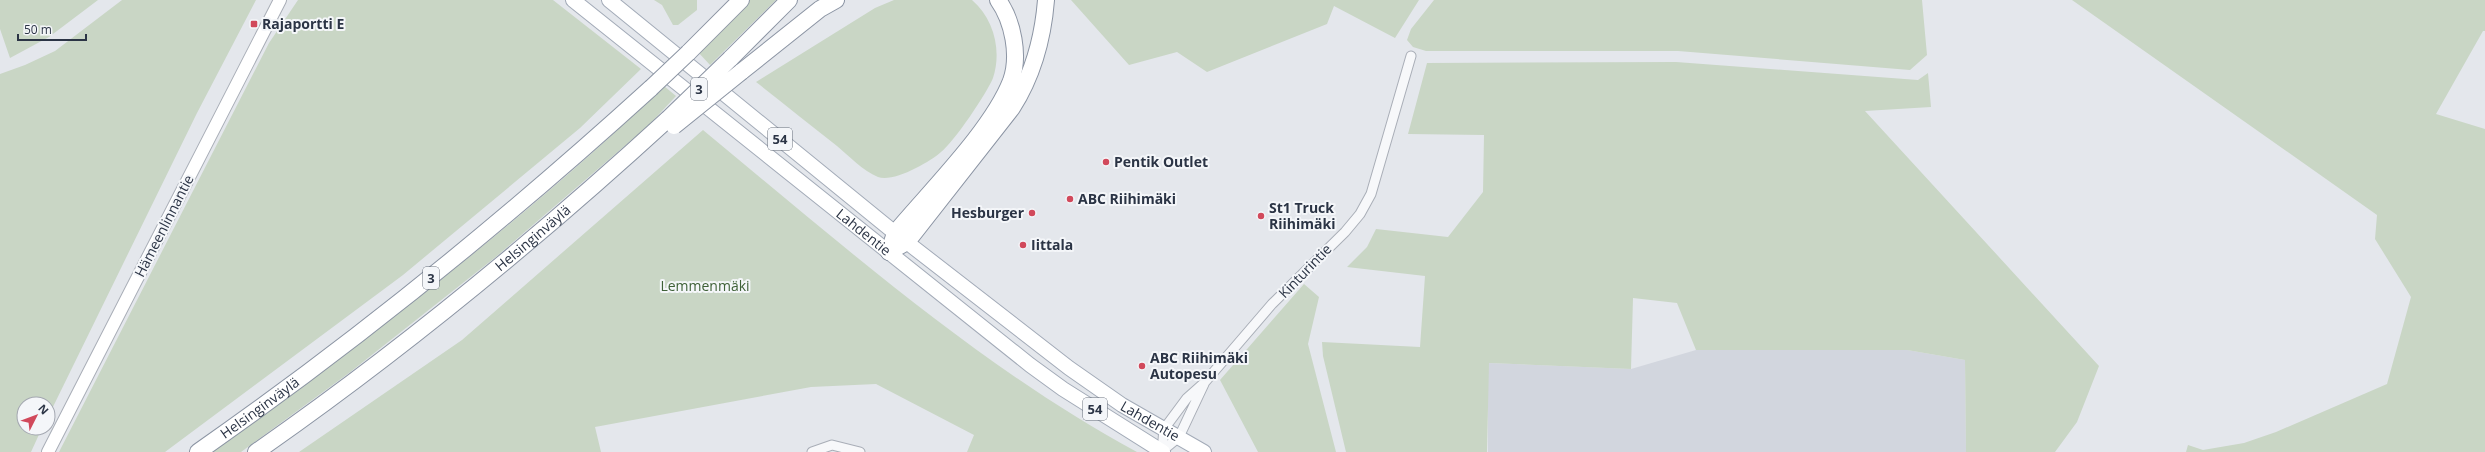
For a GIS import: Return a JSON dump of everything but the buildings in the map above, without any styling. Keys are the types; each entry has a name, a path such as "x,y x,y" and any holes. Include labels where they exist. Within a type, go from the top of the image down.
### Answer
{"highway":[{"path":"719,22 730,0"},
{"name":"3","path":"719,22 741,0"},
{"name":"Helsinginväylä","path":"256,452 327,403 484,281 638,146 671,122 730,59 789,0"},
{"path":"671,122 741,72 820,9 836,0"},
{"path":"901,238 999,104 1011,81 1014,63 1014,46 1009,19 998,0"},
{"path":"889,252 991,138 1021,94 1040,39 1046,0"},
{"name":"Helsinginväylä","path":"198,452 308,373 462,253 543,184 651,88 719,22"}],"main road":[{"name":"Hämeenlinnantie","path":"48,452 280,0"},
{"name":"Lahdentie","path":"573,0 1035,369 1063,389 1162,452"},
{"name":"Lahdentie","path":"609,0 901,238 1069,368 1122,405 1204,452"}],"street":[{"name":"Kinturintie","path":"1164,429 1187,398 1205,382 1267,310 1360,214 1371,194 1412,56"},
{"name":"Kinturintie","path":"1162,452 1179,437 1205,382"},
{"path":"1162,452 1164,429"},
{"path":"812,452 832,445 860,452"}],"shaded area":[{"path":"1696,350 1907,350 1965,360 1966,452 1488,452 1488,363 1631,369"}],"green space":[{"path":"0,0 98,0 49,37 10,58 0,29"},
{"path":"122,0 256,0 197,113 56,401 56,396 16,396 16,436 38,436 31,452 0,452 0,74 25,65 55,51"},
{"path":"298,0 553,0 641,69 580,128 403,275 165,452 59,452 269,43"},
{"path":"654,0 697,0 697,10 678,25 673,25 662,5"},
{"path":"750,0 776,0 710,65 698,52"},
{"path":"894,0 972,0 986,16 991,26 997,57 996,68 990,85 970,117 947,147 920,166 902,174 885,178 878,177 862,167 756,82 875,8"},
{"path":"1071,0 1419,0 1395,38 1334,6 1327,24 1207,72 1177,52 1129,65"},
{"path":"1434,0 1922,0 1927,55 1910,70 1678,51 1426,51 1413,47 1407,40 1411,29"},
{"path":"2072,0 2485,0 2485,31 2483,31 2436,114 2485,129 2485,452 2186,452 2188,445 2203,450 2244,443 2276,432 2387,384 2411,297 2375,239 2377,215"},
{"path":"1676,62 1918,80 1928,73 1931,107 1865,111 2099,366 2077,422 2055,452 1966,452 1965,360 1907,350 1696,350 1677,303 1633,298 1631,369 1489,363 1487,452 1346,452 1323,356 1322,342 1420,347 1425,276 1347,267 1367,247 1376,229 1448,237 1483,192 1484,135 1408,134 1427,63"},
{"path":"664,86 676,96 649,125 497,256 349,373 241,452 212,452 387,321 501,231 611,136"},
{"name":"Lemmenmäki","path":"703,130 912,302 967,343 1022,382 1079,419 1137,452 967,452 974,435 876,384 811,387 595,427 601,452 299,452 462,340"},
{"path":"1304,284 1319,297 1308,344 1336,452 1258,452 1220,380"}],"place":[{"name":"Rajaportti E","path":"254,24"},
{"name":"Pentik Outlet","path":"1106,162"},
{"name":"ABC Riihimäki","path":"1070,199"},
{"name":"Hesburger","path":"1032,213"},
{"name":"St1 Truck Riihimäki","path":"1261,216"},
{"name":"Iittala","path":"1023,245"},
{"name":"ABC Riihimäki Autopesu","path":"1142,366"}]}
